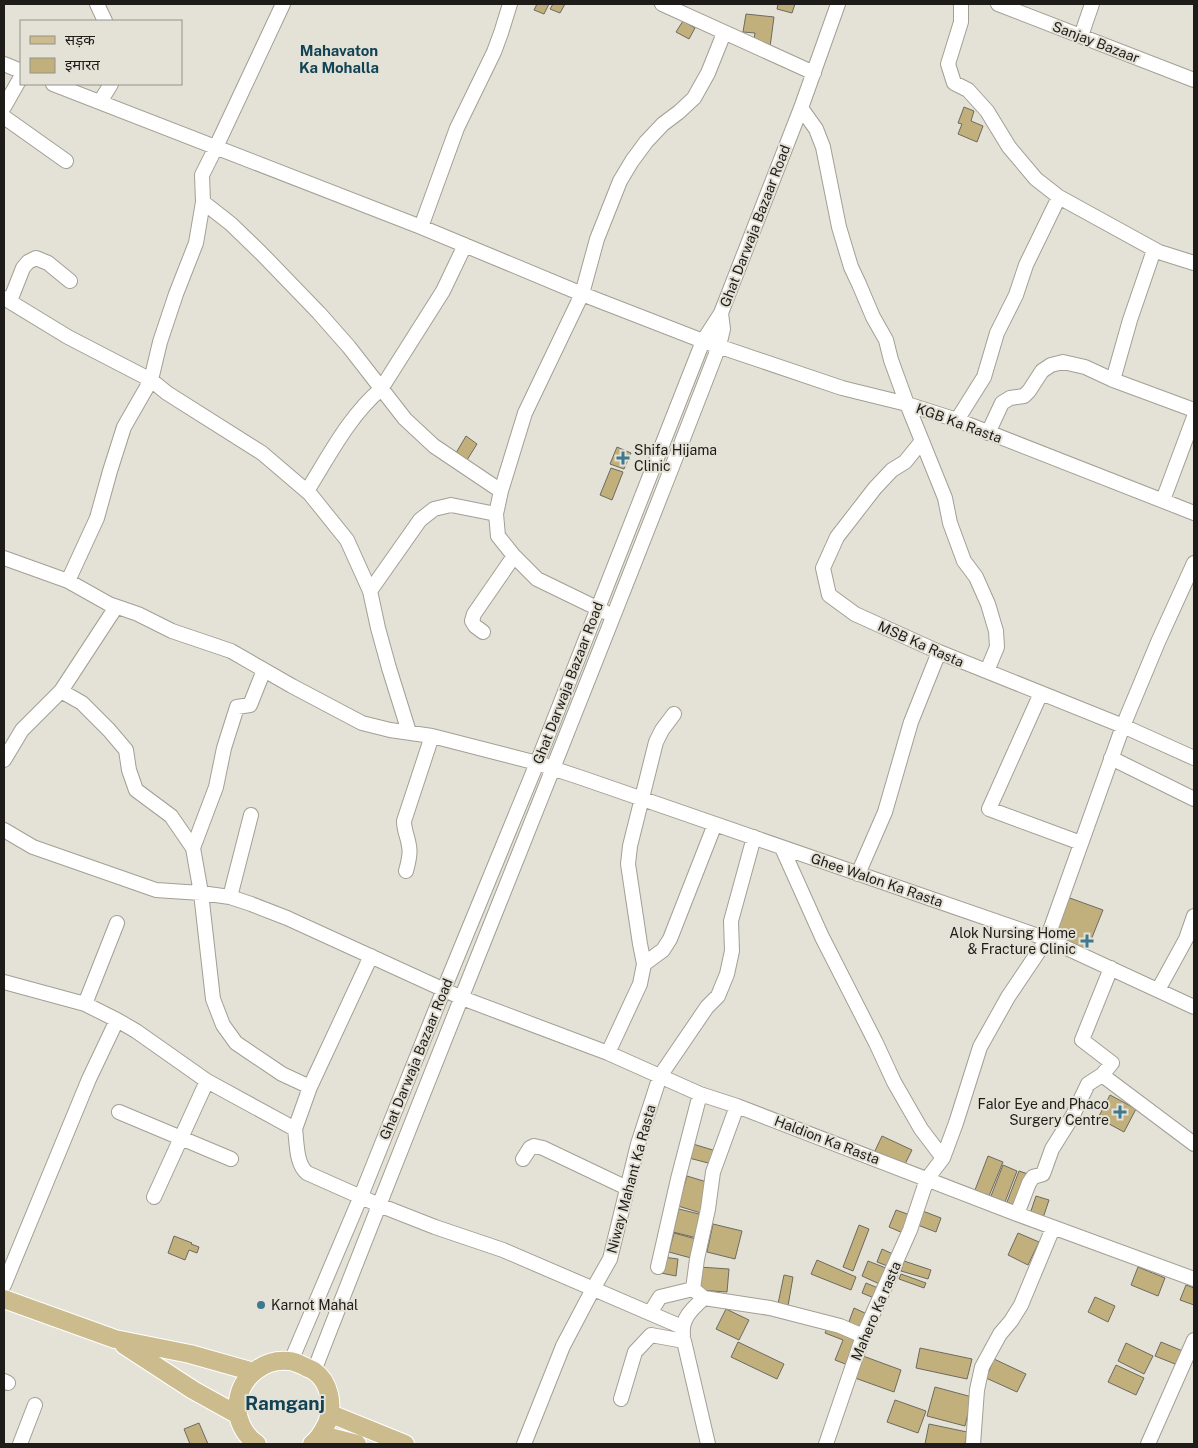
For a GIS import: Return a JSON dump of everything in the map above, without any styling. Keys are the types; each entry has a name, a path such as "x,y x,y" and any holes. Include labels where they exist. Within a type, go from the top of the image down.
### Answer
{"main road":[{"path":"4,1299 115,1339 190,1354 254,1372"},
{"path":"115,1339 193,1390 238,1416"},
{"path":"253,1443 242,1428 238,1416 238,1402 241,1390 247,1378 265,1364 291,1361 314,1371 328,1390 331,1414 317,1440 357,1444"},
{"path":"331,1414 405,1444"}],"street":[{"path":"97,4 105,20"},
{"path":"68,581 97,518 124,427 151,380 160,342 196,243 203,202 202,175 283,4"},
{"path":"421,227 457,128 501,33 510,4"},
{"path":"662,4 814,73"},
{"name":"Ghat Darwaja Bazaar Road","path":"291,1361 361,1196 537,763 702,341 722,313 801,108 838,4"},
{"path":"961,4 961,22 948,64 954,83 968,90 987,111 1009,147 1036,179 1059,197 1154,250 1194,263"},
{"name":"Sanjay Bazaar","path":"998,4 1194,80"},
{"path":"1081,36 1092,4"},
{"path":"614,616 537,579 514,556 498,536 496,514 501,491 525,413 582,294 597,239 620,181 646,142 663,124 680,112 694,98 708,74 724,32"},
{"path":"4,64 20,71"},
{"path":"4,107 20,79"},
{"name":"KGB Ka Rasta","path":"56,85 421,227 582,294 702,341 842,388 907,404 958,420 1194,513"},
{"path":"100,102 110,85"},
{"path":"801,108 816,129 823,147 839,227 851,268 872,317 886,340 907,404 945,498 950,523 964,560 976,577 988,604 996,631 997,647 987,671"},
{"path":"4,117 66,161"},
{"path":"958,420 984,377 998,333 1016,295 1029,258 1059,197"},
{"path":"203,202 231,224 291,284 349,347 405,419 434,446 501,491"},
{"path":"307,491 352,420 381,389 442,291 464,245"},
{"path":"1113,380 1130,320 1154,250"},
{"path":"70,280 48,263 36,258 28,262 23,268 7,300 68,337 151,380 167,393 262,453 307,491 347,540 370,591 389,668 409,732"},
{"path":"314,1371 554,768 719,346 723,329 722,313"},
{"path":"988,432 1002,403 1010,398 1024,396 1042,371 1050,365 1063,362 1085,367 1113,380 1194,410"},
{"path":"1162,500 1189,449 1194,417"},
{"name":"MSB Ka Rasta","path":"922,441 905,462 892,470 875,488 837,537 823,568 829,595 855,614 939,652 1123,726 1194,758"},
{"path":"370,591 420,520 434,509 451,505 496,514"},
{"path":"483,632 472,621 474,614 514,556"},
{"name":"Ghee Walon Ka Rasta","path":"4,558 68,581 116,607 138,614 172,631 231,651 312,698 362,723 390,730 432,736 554,768 1047,939 1194,1007"},
{"path":"927,1178 943,1158 980,1047 1008,997 1047,939 1123,726 1194,563"},
{"path":"4,758 22,730 61,691 116,607"},
{"path":"858,874 885,812 911,722 939,652"},
{"path":"192,848 216,787 224,748 237,707 250,705 264,670"},
{"path":"61,691 82,703 126,750 129,770 136,790 171,816 192,848 201,892 213,999 223,1024 236,1043 282,1074 310,1087"},
{"path":"1041,693 990,809 1081,842"},
{"path":"608,1053 640,984 644,964 628,864 630,846 656,742 674,714"},
{"path":"406,871 410,854 404,830 404,821 432,736"},
{"path":"1111,758 1194,798"},
{"path":"230,897 251,816"},
{"path":"644,964 663,950 670,939 715,824"},
{"name":"Haldion Ka Rasta","path":"4,830 33,847 156,890 201,892 230,897 251,904 287,918 462,998 608,1053 700,1094 737,1106 1053,1228 1194,1279"},
{"name":"Niway Mahant Ka Rasta","path":"524,1444 563,1346 610,1260 638,1144 660,1076 707,1007 718,996 727,974 732,951 730,921 754,837"},
{"path":"782,848 822,937 894,1082 922,1129 943,1158"},
{"path":"1158,990 1186,938 1194,916"},
{"path":"85,1004 117,923"},
{"path":"370,956 310,1087 296,1129 302,1169 307,1173 434,1227 502,1250 650,1313 683,1334"},
{"path":"1017,1214 1029,1183 1034,1177 1043,1174 1052,1149 1072,1117 1088,1084 1102,1075 1112,1063 1082,1040 1111,968"},
{"path":"4,982 85,1004 117,1020 136,1031 207,1081 296,1129"},
{"path":"4,1285 89,1079 117,1020"},
{"path":"1102,1075 1194,1144"},
{"path":"154,1197 207,1081"},
{"path":"658,1267 700,1094"},
{"path":"708,1444 683,1334 688,1312 699,1293 697,1259 708,1209 713,1172 737,1106"},
{"path":"119,1112 231,1159"},
{"path":"523,1159 530,1148 534,1146 543,1148 627,1188"},
{"name":"Mahero Ka rasta","path":"826,1444 863,1336 910,1230 927,1178"},
{"path":"973,1444 977,1390 982,1367 1000,1334 1021,1305 1053,1228"},
{"path":"650,1313 660,1298 699,1293 779,1310 840,1326 863,1336"},
{"path":"621,1399 635,1352 651,1336 683,1334"},
{"path":"1148,1444 1194,1340"},
{"path":"20,1444 35,1405"}],"building":[{"path":"537,4 549,4 544,14 534,10"},
{"path":"553,4 565,4 560,13 550,9"},
{"path":"778,4 795,4 792,13 777,9"},
{"path":"746,14 774,17 770,47 753,45 755,33 743,32"},
{"path":"683,21 695,28 689,39 676,32"},
{"path":"964,107 974,111 971,121 983,126 977,142 958,134 962,124 958,123"},
{"path":"466,436 477,444 467,460 456,453"},
{"path":"617,447 631,453 624,469 610,464"},
{"path":"611,468 623,472 612,500 600,495"},
{"path":"1067,897 1103,910 1087,950 1052,937"},
{"path":"1110,1095 1136,1109 1124,1132 1098,1118"},
{"path":"882,1136 912,1150 904,1166 874,1153"},
{"path":"693,1144 716,1151 712,1164 689,1158"},
{"path":"988,1156 1003,1162 989,1196 975,1190"},
{"path":"1003,1165 1017,1171 1005,1202 991,1196"},
{"path":"1019,1171 1028,1174 1016,1206 1007,1202"},
{"path":"687,1176 710,1183 701,1213 678,1206"},
{"path":"1036,1196 1049,1200 1043,1218 1030,1214"},
{"path":"679,1209 703,1215 697,1238 673,1232"},
{"path":"896,1210 910,1215 903,1233 889,1227"},
{"path":"920,1210 941,1218 936,1232 915,1224"},
{"path":"713,1224 742,1231 735,1259 707,1252"},
{"path":"859,1225 869,1229 853,1271 843,1267"},
{"path":"674,1233 696,1239 691,1258 669,1252"},
{"path":"1018,1233 1039,1242 1028,1265 1008,1255"},
{"path":"174,1236 199,1247 197,1253 189,1250 185,1260 168,1253"},
{"path":"882,1249 895,1255 890,1267 877,1262"},
{"path":"663,1257 678,1259 676,1276 661,1273"},
{"path":"817,1260 856,1277 851,1290 811,1274"},
{"path":"868,1261 891,1270 884,1286 862,1276"},
{"path":"904,1261 931,1270 928,1279 901,1271"},
{"path":"699,1267 729,1269 727,1292 698,1290"},
{"path":"1138,1267 1165,1278 1158,1296 1131,1285"},
{"path":"901,1274 926,1283 924,1288 899,1279"},
{"path":"784,1275 793,1277 788,1306 778,1304"},
{"path":"866,1283 878,1288 874,1298 862,1293"},
{"path":"1186,1285 1194,1288 1194,1305 1180,1300"},
{"path":"1095,1297 1115,1306 1108,1322 1088,1312"},
{"path":"854,1308 867,1314 860,1332 847,1327"},
{"path":"726,1309 749,1320 739,1340 716,1329"},
{"path":"829,1324 860,1337 848,1365 835,1360 843,1340 825,1333"},
{"path":"738,1342 784,1364 777,1379 731,1357"},
{"path":"1161,1342 1185,1352 1180,1366 1155,1356"},
{"path":"1126,1343 1153,1356 1144,1374 1118,1361"},
{"path":"920,1348 972,1359 967,1379 916,1368"},
{"path":"863,1356 901,1370 894,1392 855,1378"},
{"path":"994,1359 1026,1374 1017,1392 986,1378"},
{"path":"1116,1365 1144,1378 1136,1395 1108,1382"},
{"path":"935,1387 972,1397 965,1426 927,1416"},
{"path":"895,1400 926,1411 918,1433 887,1422"},
{"path":"199,1423 208,1444 190,1444 184,1429"},
{"path":"929,1424 967,1432 965,1444 925,1444"}],"place":[{"name":"Shifa Hijama Clinic","path":"623,458"},
{"name":"Alok Nursing Home & Fracture Clinic","path":"1087,941"},
{"name":"Falor Eye and Phaco Surgery Centre","path":"1120,1112"},
{"name":"Karnot Mahal","path":"261,1305"}],"district":[{"name":"Mahavaton Ka Mohalla","path":"339,58"},
{"name":"Ramganj","path":"285,1403"}]}
